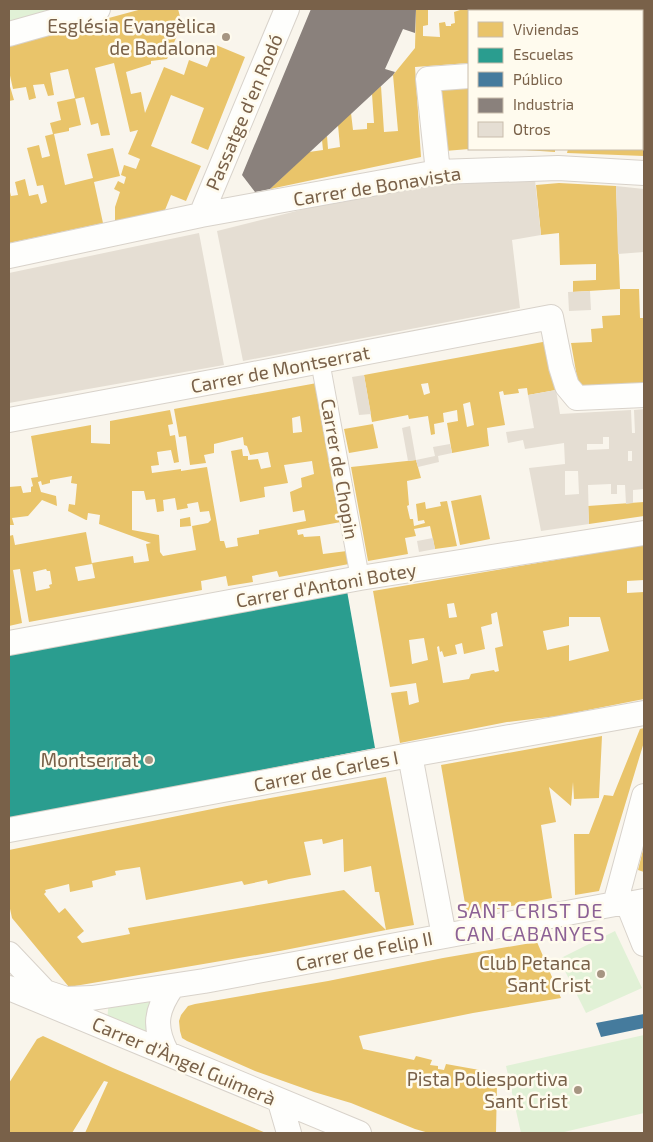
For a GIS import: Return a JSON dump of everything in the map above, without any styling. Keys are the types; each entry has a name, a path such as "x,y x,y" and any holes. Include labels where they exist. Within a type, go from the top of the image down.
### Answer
{"street":[{"path":"9,34 98,9"},
{"name":"Passatge d'en Rodó","path":"201,215 287,9"},
{"path":"438,172 428,79 468,76"},
{"name":"Carrer de Bonavista","path":"9,256 201,215 438,172 558,168 644,173"},
{"name":"Carrer de Montserrat","path":"9,420 239,378 320,360 551,317 561,367 567,386 577,398 644,395"},
{"name":"Carrer de Chopin","path":"320,360 360,578"},
{"name":"Carrer d'Antoni Botey","path":"9,643 360,578 644,533"},
{"name":"Carrer de Carles I","path":"9,830 644,713"},
{"path":"410,755 444,936"},
{"path":"644,796 629,903 644,944"},
{"name":"Carrer de Felip II","path":"9,954 45,992 66,999 92,998 172,987 629,903"},
{"path":"167,1052 160,1040 158,1017 162,1001 172,987"},
{"name":"Carrer d'Àngel Guimerà","path":"9,988 167,1052 350,1132"},
{"path":"280,1102 289,1133"}],"green space":[{"path":"9,9 67,9 9,25"},
{"name":"Club Petanca Sant Crist","path":"615,931 642,988 586,1013 559,959"},
{"path":"155,993 150,1036 107,1021 109,1000"},
{"name":"Pista Poliesportiva Sant Crist","path":"644,1035 644,1113 560,1133 521,1133 506,1066"}],"building: Viviendas":[{"path":"142,9 178,9 182,24 167,59 151,61 151,64 126,72 131,94 141,92 145,113 164,67 184,75 189,60 207,67 216,45 245,57 208,150 191,143 204,108 171,95 151,146 201,166 186,201 171,195 165,210 115,221 115,207 120,192 114,189 118,181 124,184 126,177 121,175 124,165 136,169 140,159 128,154 138,130 130,132 114,63 95,68 110,135 101,136 98,123 91,125 84,97 75,99 81,125 69,128 69,131 54,134 65,185 93,178 87,154 113,148 120,176 94,182 103,223 9,243 9,188 11,196 18,195 15,182 25,179 29,196 38,194 41,204 47,202 43,185 37,186 27,148 39,145 42,158 50,156 45,136 53,134 50,123 61,120 57,102 75,98 68,69 50,73 54,95 48,96 44,84 33,85 36,98 29,100 26,87 13,89 9,71 9,45"},
{"path":"416,9 428,9 428,25 423,26 423,36 440,37 439,23 445,22 446,26 451,26 451,24 455,23 454,12 460,9 491,9 468,10 468,63 415,67 421,157 270,189 309,152 323,150 322,140 327,136 328,149 340,147 338,125 351,113 353,130 367,129 367,123 374,123 372,94 381,86 384,132 398,131 393,75 415,48"},
{"path":"584,9 603,9 602,10"},
{"path":"644,9 643,28 643,10 626,10"},
{"path":"9,83 14,100 9,101"},
{"path":"468,86 468,149 445,151 440,89"},
{"path":"644,99 644,156 567,153 568,150 643,150"},
{"path":"525,150 555,150 555,152"},
{"path":"559,183 616,186 620,289 573,292 573,281 596,280 596,264 560,265 559,233 541,235 536,185"},
{"path":"620,289 639,289 640,318 644,318 644,385 583,388 578,383 571,343 592,342 591,329 603,328 602,316 620,315"},
{"path":"548,341 556,390 528,395 527,388 518,389 519,393 504,395 503,391 499,392 505,425 487,428 489,446 452,453 447,423 458,421 457,410 443,413 444,422 434,424 435,434 431,435 428,416 409,419 408,415 372,422 364,375","holes":["428,383 430,393 424,395 421,384","470,402 474,425 467,427 463,404"]},
{"path":"317,383 341,522 297,530 298,535 303,534 304,537 320,536 323,554 347,551 349,564 279,577 277,571 252,576 253,582 228,586 226,576 201,581 202,590 29,622 20,569 13,570 22,623 9,626 9,536 13,535 15,545 86,532 92,564 75,567 78,581 95,578 92,563 133,556 134,563 149,561 146,544 151,543 99,524 100,515 88,513 86,520 68,511 69,504 75,505 77,484 71,483 72,476 50,480 50,483 42,485 41,481 38,482 41,492 56,496 57,506 42,500 28,516 12,518 14,525 9,525 9,487 21,486 23,493 31,492 31,487 33,486 31,478 38,477 31,436 91,425 91,443 110,444 110,421 170,410 173,424 168,425 170,436 175,435 179,462 174,463 171,450 157,452 159,465 151,466 152,473 207,467 220,541 224,541 226,548 238,546 237,538 259,534 259,530 306,521 304,510 293,512 290,492 302,487 301,478 314,474 312,461 284,465 288,483 264,487 265,497 240,502 231,451 242,449 243,456 248,456 248,460 258,459 261,469 271,467 268,452 250,455 247,446 244,445 243,437 214,444 214,453 204,455 206,463 190,465 186,436 179,437 174,409","holes":["300,416 302,432 293,433 292,418","132,491 144,491 146,500 155,499 157,512 164,511 163,500 175,498 177,510 188,508 187,504 198,502 200,512 209,511 211,520 208,523 192,526 196,550 163,556 160,552 159,535 132,530","46,569 50,571 52,584 49,585 50,588 36,591 33,572"]},
{"path":"373,424 378,448 349,453 344,429"},
{"path":"416,460 421,478 407,481 409,505 407,506 410,519 413,519 414,526 425,523 424,520 418,521 416,504 425,502 426,509 441,506 440,502 447,501 457,546 435,549 430,526 414,529 416,536 405,538 408,554 368,561 351,467"},
{"path":"481,495 490,539 460,545 451,501"},
{"path":"644,502 644,516 589,524 588,506"},
{"path":"190,517 191,526 180,527 180,519"},
{"path":"644,545 644,580 627,581 627,593 644,592 644,699 557,716 507,722 400,743 391,693 407,691 409,705 419,702 416,683 390,687 373,591","holes":["454,603 457,617 449,618 447,604","497,612 503,646 495,648 499,671 495,672 494,670 471,674 469,679 443,683 437,647 439,646 440,652 442,651 444,657 457,654 455,645 462,643 464,654 485,649 481,627 492,624 491,614","569,617 600,617 609,651 569,661 569,645 547,650 543,631 569,626","424,638 428,660 412,664 409,640"]},
{"path":"644,728 644,742 599,891 575,895 574,834 589,834 604,795 613,796 640,729"},
{"path":"602,736 599,798 574,799 573,782 571,806 549,787 556,822 541,825 552,898 467,915 441,765"},
{"path":"386,777 414,925 280,951 69,987 12,918 9,904 9,850 227,806","holes":["322,839 323,844 343,839 344,872 371,866 375,892 379,892 386,930 344,890 128,928 130,934 82,943 77,937 84,931 65,908 59,913 44,894 45,890 69,884 70,892 93,887 92,881 116,875 115,871 140,867 146,900 242,881 244,885 267,880 268,884 311,875 304,842"]},
{"path":"644,846 644,872 638,870"},
{"path":"537,942 561,998 473,1013 359,1036 363,1049 414,1060 416,1056 432,1060 430,1065 438,1066 438,1069 444,1070 446,1064 485,1071 484,1080 497,1083 496,1133 429,1133 415,1129 351,1103 255,1071 187,1041 182,1038 180,1031 179,1021 181,1015 188,1006 195,1004"},
{"path":"43,1036 266,1133 85,1133 108,1082 104,1081 72,1133 9,1133 9,1083 37,1039"}],"building: Escuelas":[{"path":"347,591 375,748 9,819 9,651"}],"building: Público":[{"path":"644,1014 644,1028 601,1037 596,1023"}],"building: Industria":[{"path":"311,9 416,9 415,33 403,29 385,69 395,72 393,75 270,189 255,192 242,175"}],"building: Otros":[{"path":"643,46 644,46 643,72"},
{"path":"535,180 541,235 512,240 520,308 243,361 217,231 324,204 401,189 462,181"},
{"path":"616,186 644,189 644,252 618,254"},
{"path":"199,233 224,365 9,403 9,273"},
{"path":"590,291 591,310 569,311 568,292"},
{"path":"364,375 371,414 359,415 352,377"},
{"path":"556,390 560,414 631,410 632,433 635,433 634,410 644,409 644,489 633,490 633,503 626,504 625,485 617,485 617,494 611,494 611,484 588,485 589,524 541,531 529,468 565,464 564,443 525,449 523,440 508,443 506,432 534,428 528,395","holes":["603,437 609,437 609,449 587,450 587,444 603,444","628,451 632,451 632,461 628,461","565,471 578,471 579,494 565,495"]},
{"path":"410,426 416,460 408,461 402,428"},
{"path":"450,444 452,453 438,456 439,462 418,467 416,460 435,456 433,447"},
{"path":"433,538 435,549 419,552 417,541"}],"place":[{"name":"Església Evangèlica de Badalona","path":"226,37"},
{"name":"Montserrat","path":"149,760"},
{"name":"Club Petanca Sant Crist","path":"601,974"},
{"name":"Pista Poliesportiva Sant Crist","path":"578,1090"}],"district":[{"name":"SANT CRIST DE CAN CABANYES","path":"530,922"}]}
